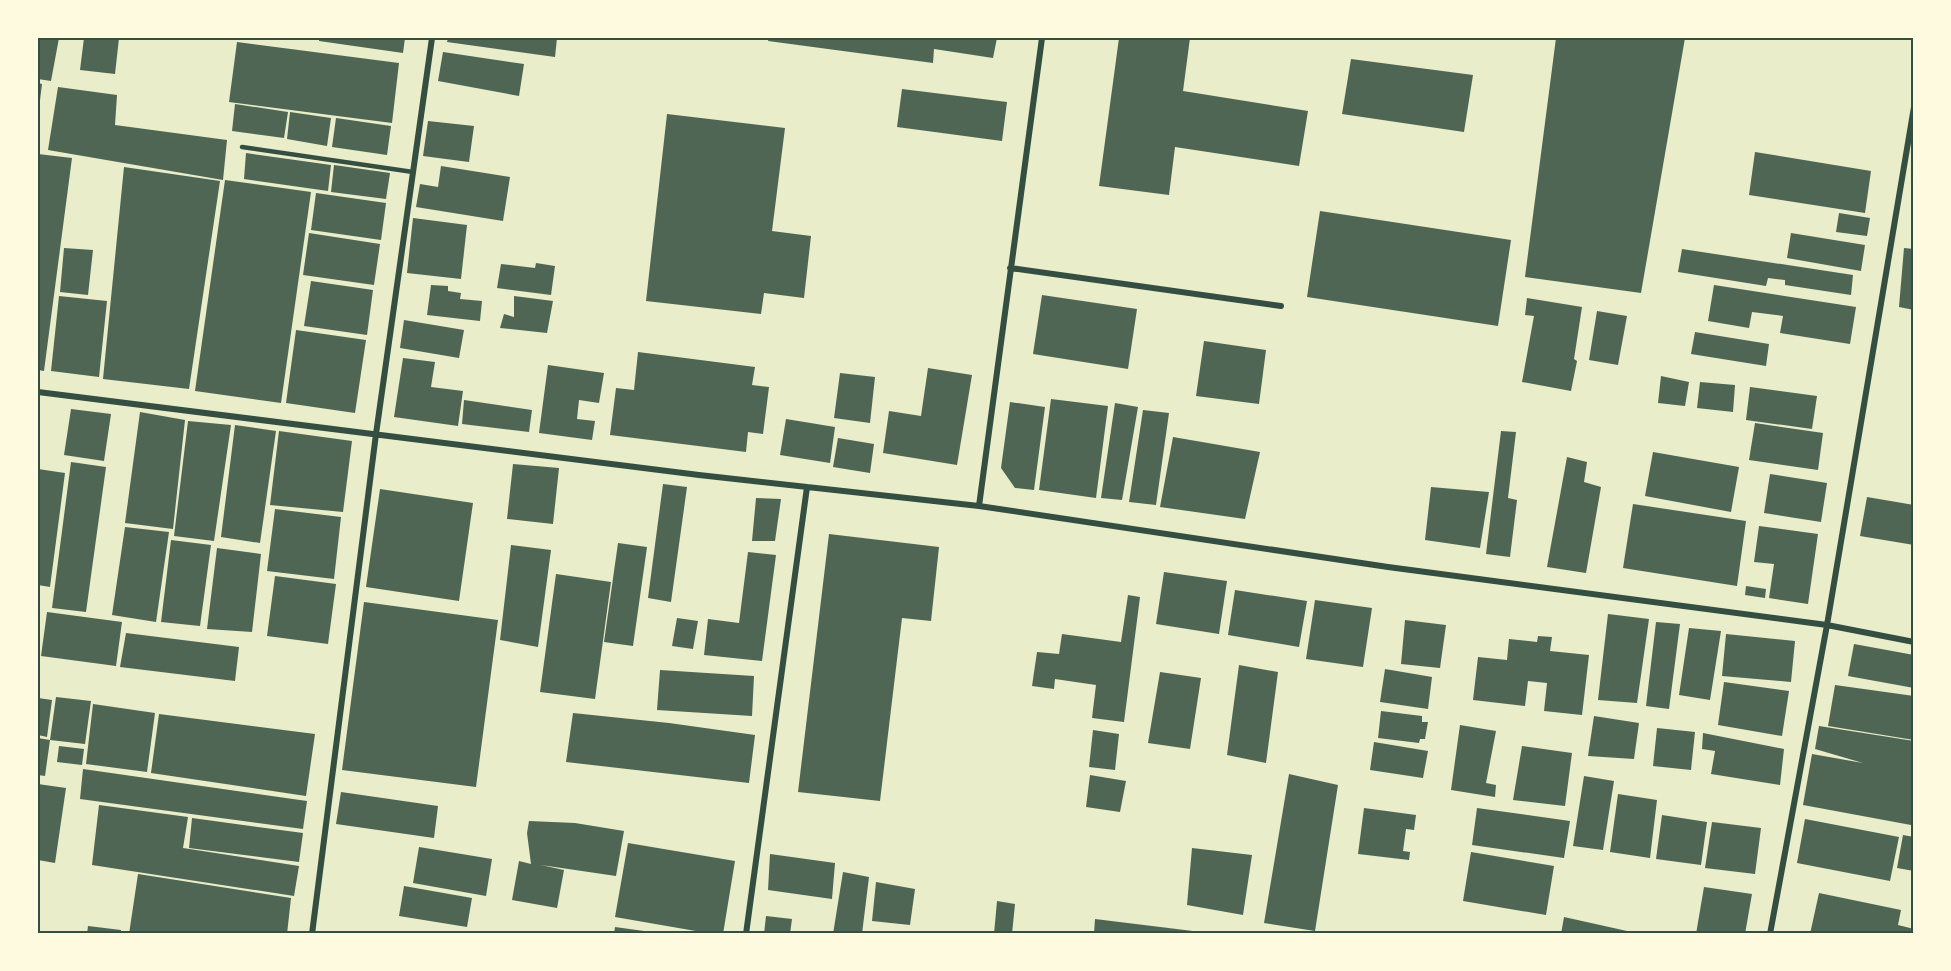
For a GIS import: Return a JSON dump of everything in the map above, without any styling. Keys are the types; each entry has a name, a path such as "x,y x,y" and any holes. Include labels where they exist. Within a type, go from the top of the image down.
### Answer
{"street":[{"path":"312,933 376,434 432,38"},
{"path":"979,506 1042,38"},
{"path":"1770,933 1827,625 1914,107"},
{"path":"1010,268 1281,306"},
{"path":"38,392 807,487 979,506 1388,567 1827,625 1914,642"},
{"path":"746,933 807,487"}],"lane":[{"path":"242,147 413,172"}],"building":[{"path":"38,38 59,38 51,81 38,79"},
{"path":"84,38 119,38 115,74 80,70"},
{"path":"319,38 405,38 403,53 319,41"},
{"path":"448,38 557,38 555,57 447,42"},
{"path":"769,38 997,38 993,58 934,49 933,63 768,41"},
{"path":"1119,38 1190,38 1183,91 1308,111 1299,166 1175,147 1169,195 1099,186"},
{"path":"1556,38 1685,38 1641,293 1525,277"},
{"path":"237,42 399,63 392,123 229,102"},
{"path":"443,52 524,64 519,96 438,81"},
{"path":"1351,59 1473,75 1464,132 1342,114"},
{"path":"38,83 42,84 39,108 38,108"},
{"path":"58,87 117,95 115,125 227,140 223,180 48,150"},
{"path":"902,89 1007,102 1002,141 897,127"},
{"path":"235,104 288,112 284,138 232,131"},
{"path":"290,112 331,118 327,146 287,139"},
{"path":"667,114 785,128 772,231 811,236 804,298 764,293 761,314 646,301"},
{"path":"336,118 391,126 387,155 332,147"},
{"path":"428,121 474,126 469,162 423,156"},
{"path":"1755,152 1871,171 1865,213 1749,195"},
{"path":"246,153 331,165 328,191 244,179"},
{"path":"38,154 72,158 44,371 38,370"},
{"path":"334,165 390,173 386,199 331,192"},
{"path":"441,166 510,177 503,221 416,207 420,184 438,187"},
{"path":"124,167 220,181 189,389 103,379"},
{"path":"225,180 311,192 281,403 195,391"},
{"path":"316,193 386,203 381,240 311,230"},
{"path":"1320,211 1511,240 1498,326 1307,297"},
{"path":"1839,213 1870,218 1867,236 1836,232"},
{"path":"413,218 467,225 461,279 407,273"},
{"path":"309,233 380,244 374,285 303,275"},
{"path":"1791,233 1865,245 1861,271 1787,258"},
{"path":"64,248 93,250 88,295 60,292"},
{"path":"1904,248 1914,249 1914,310 1899,307"},
{"path":"1682,249 1853,275 1851,295 1785,285 1785,280 1768,278 1766,286 1678,272"},
{"path":"536,263 555,266 551,295 497,288 501,264 535,268"},
{"path":"311,281 373,290 367,335 304,326"},
{"path":"431,285 448,286 448,291 461,293 460,299 482,301 480,321 427,315"},
{"path":"1714,285 1856,307 1850,344 1780,333 1783,316 1752,312 1749,328 1708,321"},
{"path":"1042,295 1137,309 1128,369 1033,354"},
{"path":"59,296 107,301 99,377 51,371"},
{"path":"514,296 553,301 547,333 500,328 504,314 514,317"},
{"path":"1527,298 1582,307 1574,359 1577,361 1571,391 1522,382 1534,316 1525,315"},
{"path":"1597,311 1627,316 1618,365 1589,360"},
{"path":"404,320 464,330 459,358 400,348"},
{"path":"296,330 366,340 355,413 286,403"},
{"path":"1695,332 1769,344 1766,366 1691,354"},
{"path":"1204,341 1266,350 1259,404 1196,396"},
{"path":"638,352 755,367 752,385 769,387 763,434 748,432 746,452 610,435 616,388 634,390"},
{"path":"403,358 435,362 431,387 463,391 458,426 394,417"},
{"path":"548,365 604,373 599,403 579,400 577,419 595,421 592,440 539,433"},
{"path":"928,368 972,375 957,465 883,453 889,411 921,416"},
{"path":"840,373 875,377 870,423 834,418"},
{"path":"1661,376 1689,382 1685,406 1658,403"},
{"path":"1700,382 1735,385 1733,412 1697,408"},
{"path":"1750,387 1817,396 1812,429 1746,420"},
{"path":"1051,399 1108,406 1096,498 1039,490"},
{"path":"464,400 532,410 529,432 462,424"},
{"path":"1010,402 1045,407 1034,490 1015,488 1001,468"},
{"path":"1115,403 1138,407 1122,500 1101,498"},
{"path":"71,409 111,414 104,461 64,455"},
{"path":"1143,410 1169,413 1156,505 1129,502"},
{"path":"140,412 185,420 173,529 125,523"},
{"path":"786,419 835,427 830,463 780,455"},
{"path":"188,421 231,425 214,541 174,536"},
{"path":"1755,423 1823,433 1818,470 1749,460"},
{"path":"235,425 276,431 260,543 221,537"},
{"path":"279,431 352,441 343,512 270,505"},
{"path":"1501,431 1516,432 1508,498 1517,500 1510,557 1486,554"},
{"path":"1173,437 1260,452 1245,519 1160,507"},
{"path":"838,438 874,444 870,473 833,467"},
{"path":"1653,452 1739,467 1731,512 1645,496"},
{"path":"1567,457 1587,462 1584,482 1601,487 1586,573 1547,567"},
{"path":"71,462 106,467 86,612 52,608"},
{"path":"513,464 559,468 553,524 507,519"},
{"path":"38,469 65,473 50,587 38,585"},
{"path":"1770,474 1827,483 1821,522 1764,513"},
{"path":"663,484 687,487 671,602 648,598"},
{"path":"1431,487 1489,492 1480,548 1425,540"},
{"path":"380,489 473,503 459,601 366,587"},
{"path":"1867,497 1914,505 1914,545 1860,536"},
{"path":"756,498 781,499 775,541 752,541"},
{"path":"1633,504 1746,521 1737,586 1623,568"},
{"path":"275,509 341,517 334,579 267,571"},
{"path":"1759,526 1818,534 1808,604 1769,598 1774,564 1754,562"},
{"path":"125,527 169,532 156,622 112,615"},
{"path":"829,534 939,547 931,621 902,618 880,801 798,792"},
{"path":"171,540 211,545 200,626 161,622"},
{"path":"618,543 647,547 633,646 604,642"},
{"path":"511,545 551,550 538,647 500,640"},
{"path":"217,548 261,554 252,632 207,629"},
{"path":"748,552 776,555 762,661 704,655 708,619 739,623"},
{"path":"1164,572 1227,581 1219,634 1156,624"},
{"path":"556,574 611,582 595,699 540,692"},
{"path":"275,576 336,584 328,644 267,636"},
{"path":"1746,586 1766,589 1765,598 1745,595"},
{"path":"1235,590 1307,601 1299,647 1228,635"},
{"path":"1128,595 1140,597 1124,722 1092,718 1096,685 1055,679 1054,689 1032,686 1037,652 1059,654 1062,634 1121,642"},
{"path":"1315,600 1372,608 1363,667 1306,659"},
{"path":"364,602 498,620 476,787 342,770"},
{"path":"47,612 122,622 116,666 41,656"},
{"path":"1608,614 1649,619 1637,703 1598,700"},
{"path":"677,618 698,621 693,649 672,646"},
{"path":"1405,620 1446,625 1440,668 1401,664"},
{"path":"1656,622 1680,624 1669,709 1646,706"},
{"path":"1689,628 1721,631 1710,700 1679,695"},
{"path":"126,633 239,647 235,681 120,667"},
{"path":"1726,634 1795,641 1791,682 1722,676"},
{"path":"1538,636 1552,637 1550,651 1589,655 1582,715 1544,711 1547,683 1528,681 1525,706 1473,700 1478,657 1507,660 1509,639 1537,642"},
{"path":"1854,644 1914,655 1914,688 1848,676"},
{"path":"1239,665 1278,672 1266,763 1227,755"},
{"path":"1385,669 1432,677 1428,709 1380,702"},
{"path":"660,670 754,676 752,716 657,710"},
{"path":"1160,672 1201,678 1190,749 1148,743"},
{"path":"1724,682 1789,691 1782,736 1718,725"},
{"path":"1835,685 1914,696 1914,740 1828,726"},
{"path":"56,697 91,701 85,744 50,740"},
{"path":"38,698 52,700 47,737 38,735"},
{"path":"93,704 155,713 147,772 86,764"},
{"path":"1381,711 1422,716 1422,722 1428,722 1425,739 1420,739 1419,743 1378,738"},
{"path":"573,713 755,735 749,783 566,762"},
{"path":"159,714 315,734 306,796 151,773"},
{"path":"1594,716 1639,723 1634,759 1588,756"},
{"path":"1460,725 1496,731 1486,783 1496,785 1495,797 1451,790"},
{"path":"1819,726 1914,741 1914,811 1911,825 1803,805 1812,754 1863,763 1815,749"},
{"path":"1657,728 1695,732 1691,770 1653,766"},
{"path":"1093,730 1119,734 1115,770 1089,767"},
{"path":"1703,733 1784,749 1780,785 1711,774 1715,751 1702,749"},
{"path":"38,738 50,740 45,776 38,775"},
{"path":"1374,742 1428,751 1423,778 1370,770"},
{"path":"59,746 84,749 82,765 57,762"},
{"path":"1522,746 1572,753 1565,806 1513,800"},
{"path":"83,769 307,801 303,829 80,799"},
{"path":"1289,774 1338,785 1315,931 1264,923"},
{"path":"1090,775 1126,781 1120,812 1086,807"},
{"path":"1584,776 1614,781 1603,850 1573,846"},
{"path":"38,784 66,788 55,863 38,860"},
{"path":"341,792 438,806 434,838 336,824"},
{"path":"1618,794 1657,800 1650,858 1610,852"},
{"path":"99,805 188,817 183,848 299,866 294,896 92,865"},
{"path":"1364,808 1416,815 1414,830 1406,829 1403,851 1410,852 1409,860 1358,854"},
{"path":"1477,808 1570,821 1564,858 1472,845"},
{"path":"1662,815 1707,822 1701,865 1656,859"},
{"path":"192,818 303,833 299,862 189,848"},
{"path":"1805,819 1899,837 1890,881 1797,863"},
{"path":"529,821 575,823 624,831 616,876 541,865 564,870 557,908 512,900 519,861 531,864 527,833"},
{"path":"1712,822 1761,828 1755,874 1705,868"},
{"path":"1903,835 1914,837 1914,871 1897,868"},
{"path":"628,843 735,861 723,934 615,917"},
{"path":"419,847 492,859 486,896 413,883"},
{"path":"1192,848 1252,855 1243,915 1187,905"},
{"path":"1471,852 1554,866 1546,915 1463,901"},
{"path":"770,854 835,863 832,899 768,890"},
{"path":"843,872 869,877 862,934 833,934"},
{"path":"138,874 291,898 287,934 129,934"},
{"path":"876,882 915,889 910,925 872,921"},
{"path":"404,886 472,898 467,927 399,916"},
{"path":"1704,887 1752,894 1745,934 1696,934"},
{"path":"1819,893 1901,910 1898,925 1914,929 1914,934 1810,934"},
{"path":"997,901 1015,904 1012,934 994,934"},
{"path":"766,916 792,919 790,934 764,934"},
{"path":"1564,917 1636,933 1636,934 1561,934"},
{"path":"1095,919 1201,932 1201,934 1094,934"},
{"path":"88,926 121,930 121,934 87,934"},
{"path":"615,927 644,931 643,934 614,934"}]}
